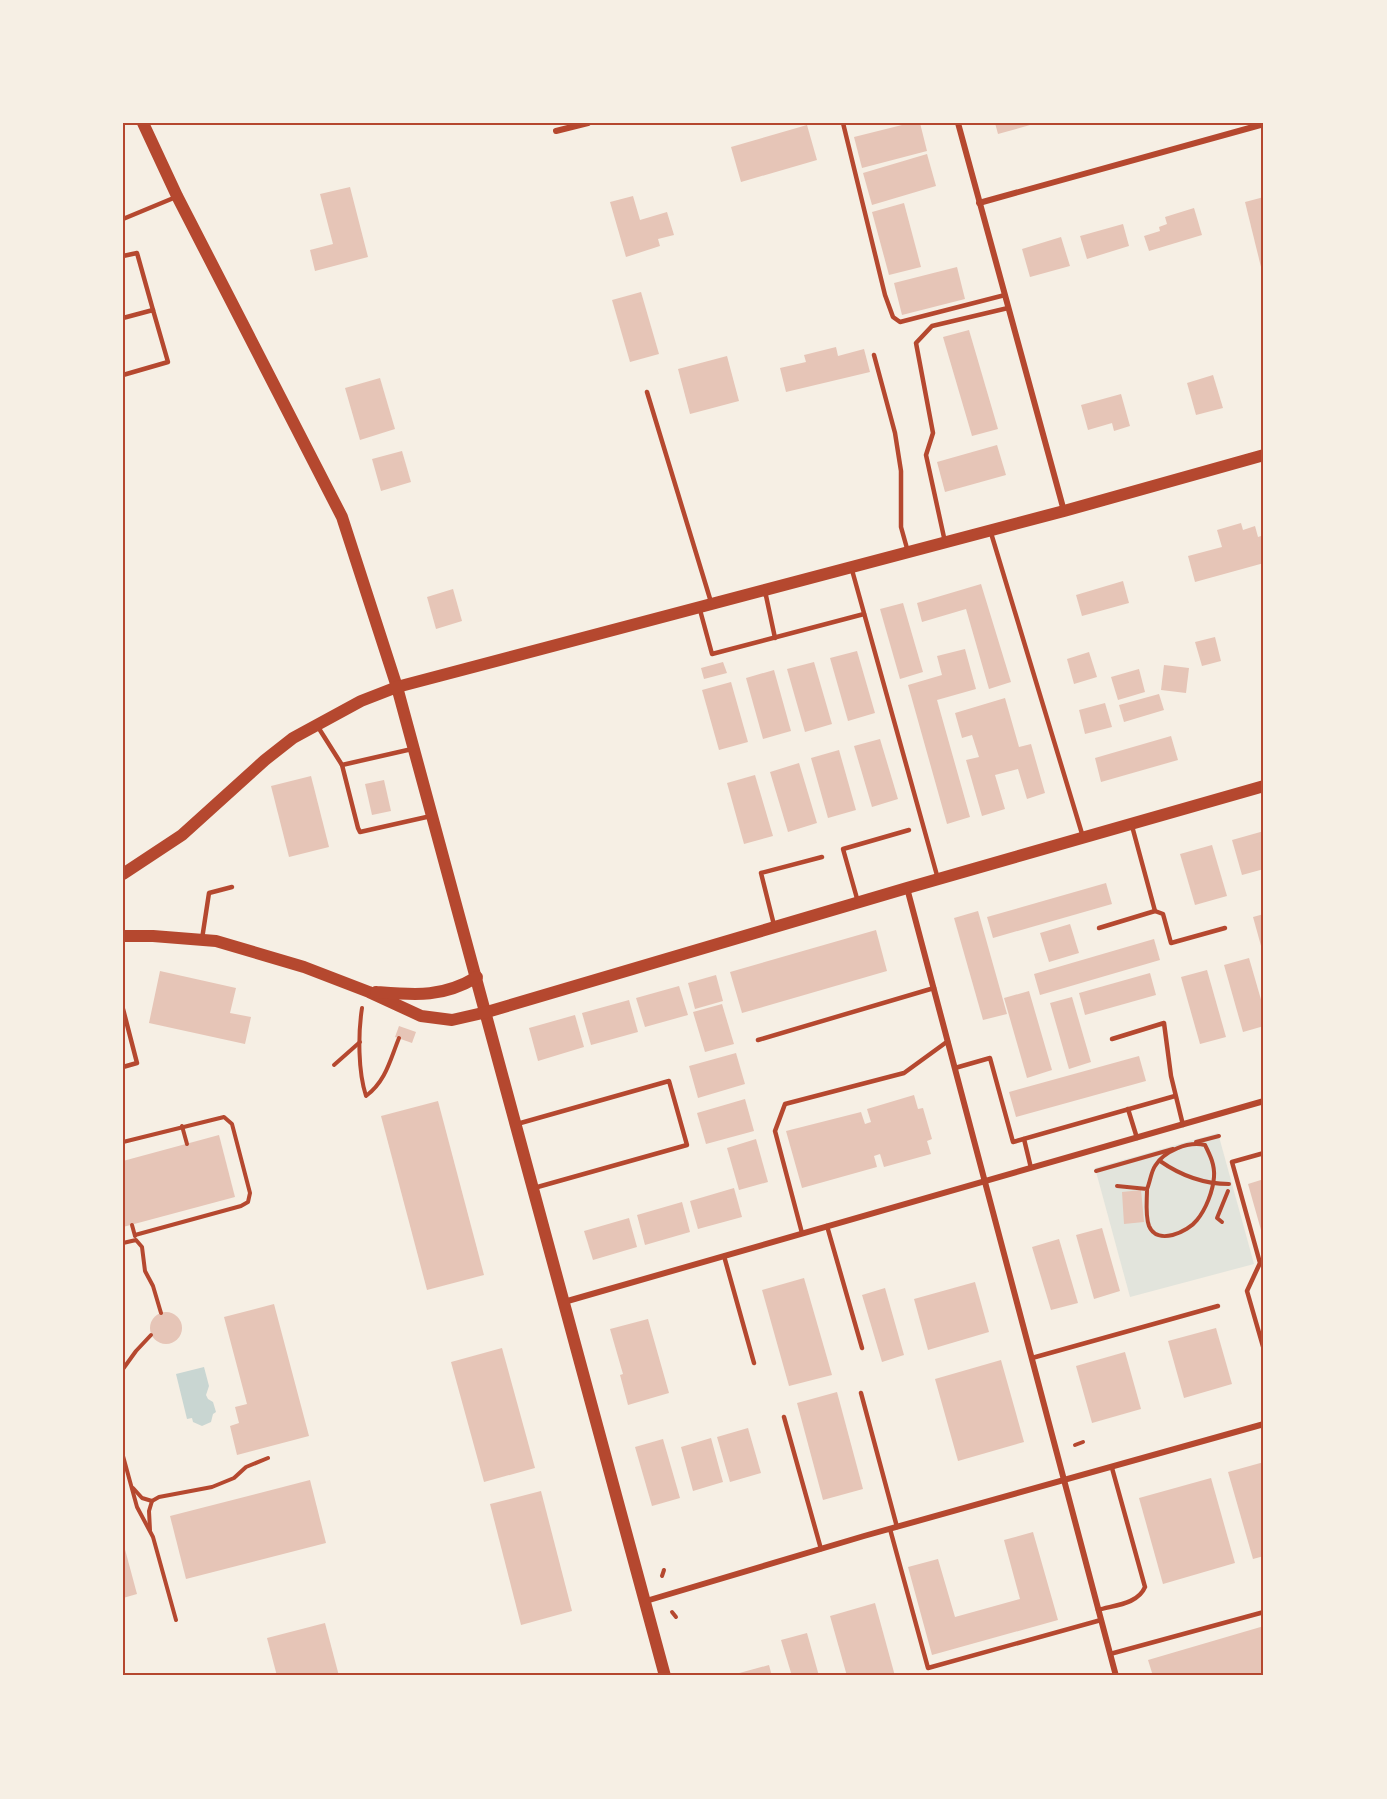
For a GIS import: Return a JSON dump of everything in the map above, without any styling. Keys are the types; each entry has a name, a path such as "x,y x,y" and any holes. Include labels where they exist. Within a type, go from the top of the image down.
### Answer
{"main road":[{"path":"143,123 177,196 342,517 397,687 666,1676"},
{"path":"123,874 182,835 265,760 293,738 361,701 397,687 1264,455"},
{"path":"123,936 216,941 287,962 369,992 421,1016 452,1020 487,1012 858,902 1264,786"},
{"path":"369,992 415,995 437,993 462,986 477,977"}],"street":[{"path":"556,131 588,123"},
{"path":"958,123 1064,510"},
{"path":"979,203 1264,124"},
{"path":"907,888 1116,1676"},
{"path":"564,1302 1264,1101"},
{"path":"646,1601 894,1528 1264,1424"}],"lane":[{"path":"843,123 885,295 893,317 900,322 1005,295"},
{"path":"123,219 177,196"},
{"path":"123,256 137,253 168,362 123,375"},
{"path":"945,542 926,455 933,433 916,343 932,326 1008,308"},
{"path":"123,318 153,310"},
{"path":"874,355 896,442 901,471 901,527 908,552"},
{"path":"647,392 706,605 712,654 864,614"},
{"path":"990,530 1083,837"},
{"path":"851,567 938,879"},
{"path":"765,590 775,638"},
{"path":"317,725 342,765 360,831 432,816"},
{"path":"342,765 414,749"},
{"path":"1131,824 1155,911"},
{"path":"858,902 843,849 909,830"},
{"path":"775,927 761,873 822,856"},
{"path":"202,939 209,893 232,887"},
{"path":"1099,928 1155,911 1163,914 1172,943 1225,928"},
{"path":"758,1040 934,988"},
{"path":"123,1009 137,1063 123,1066"},
{"path":"1112,1040 1164,1023 1175,1096 1183,1125"},
{"path":"802,1233 775,1131 785,1104 903,1073 948,1041"},
{"path":"955,1068 990,1058 1013,1142 1175,1096"},
{"path":"517,1124 669,1081 687,1145 534,1188"},
{"path":"1128,1109 1137,1138"},
{"path":"1024,1139 1031,1168"},
{"path":"1264,1153 1232,1162 1262,1263 1247,1291 1264,1350"},
{"path":"827,1226 862,1348"},
{"path":"724,1256 754,1363"},
{"path":"1032,1358 1218,1306"},
{"path":"861,1393 928,1668 1101,1620"},
{"path":"784,1417 821,1549"},
{"path":"1098,1610 1130,1601 1142,1594 1145,1587 1112,1468"},
{"path":"1110,1654 1264,1612"}],"path":[{"path":"362,1008 360,1042 362,1082 366,1096 377,1088 387,1072 399,1038"},
{"path":"334,1065 360,1042"},
{"path":"123,1142 224,1117 232,1124 250,1193 248,1202 241,1206 135,1237 123,1243"},
{"path":"182,1126 188,1144"},
{"path":"1096,1171 1219,1136"},
{"path":"1178,1147 1155,1166 1148,1189 1146,1210 1150,1228 1161,1236 1174,1235 1196,1221 1204,1208 1213,1184 1212,1158 1205,1145 1196,1143"},
{"path":"1160,1161 1186,1175 1213,1184 1229,1184 1226,1198 1217,1218 1222,1222"},
{"path":"1117,1186 1148,1189"},
{"path":"132,1225 135,1237 142,1246 145,1271 153,1286 161,1313"},
{"path":"123,1389 123,1369 152,1335"},
{"path":"1075,1445 1083,1442"},
{"path":"123,1456 138,1507 151,1533 176,1620"},
{"path":"132,1488 142,1498 152,1501 168,1495 212,1487 234,1478 246,1467 268,1458"},
{"path":"151,1533 149,1511 152,1501"},
{"path":"662,1576 664,1570"},
{"path":"672,1612 676,1617"}],"shaded area":[{"path":"1218,1133 1254,1264 1130,1297 1095,1168"},
{"path":"204,1367 209,1386 206,1395 213,1402 216,1412 211,1422 202,1426 193,1422 192,1418 187,1419 176,1374"}],"building":[{"path":"910,123 920,123 927,151 862,168 854,137"},
{"path":"995,123 1029,123 1030,125 998,134"},
{"path":"807,125 817,160 741,182 731,147"},
{"path":"927,154 936,186 872,205 863,173"},
{"path":"350,187 368,257 315,271 310,250 333,244 320,194"},
{"path":"633,196 640,220 667,212 674,235 658,239 660,246 626,257 610,202"},
{"path":"1264,197 1264,266 1261,267 1245,202"},
{"path":"904,203 921,267 889,275 872,212"},
{"path":"1194,208 1202,235 1149,251 1144,236 1160,231 1159,227 1167,224 1165,217"},
{"path":"1123,224 1129,246 1087,259 1080,236"},
{"path":"1061,237 1070,266 1030,277 1022,249"},
{"path":"957,267 965,299 902,315 894,283"},
{"path":"641,292 659,354 630,362 612,300"},
{"path":"969,330 998,429 972,436 943,337"},
{"path":"836,347 838,356 864,349 870,372 786,392 780,368 806,362 804,355"},
{"path":"727,356 739,401 690,414 678,369"},
{"path":"1213,375 1223,408 1196,415 1187,383"},
{"path":"380,378 395,429 360,440 345,388"},
{"path":"1121,394 1130,426 1114,431 1112,423 1088,430 1081,405"},
{"path":"997,445 1006,475 945,492 937,462"},
{"path":"402,451 411,482 381,491 372,459"},
{"path":"1241,523 1243,530 1255,526 1258,537 1264,535 1264,563 1195,582 1188,556 1222,547 1217,530"},
{"path":"1123,581 1129,603 1082,616 1076,595"},
{"path":"981,584 1011,682 989,689 966,609 922,622 917,603"},
{"path":"453,589 462,621 436,629 427,597"},
{"path":"903,603 923,672 900,679 880,609"},
{"path":"1215,637 1221,661 1202,666 1195,642"},
{"path":"965,649 976,689 937,700 970,817 947,824 908,685 942,675 937,656"},
{"path":"857,651 875,713 848,721 830,658"},
{"path":"1089,652 1097,677 1074,684 1067,659"},
{"path":"723,662 727,673 704,679 701,668"},
{"path":"814,662 832,724 805,732 787,669"},
{"path":"1164,665 1189,668 1186,693 1161,690"},
{"path":"1139,669 1145,692 1118,700 1111,677"},
{"path":"774,670 791,731 763,739 746,678"},
{"path":"731,682 748,742 719,750 702,690"},
{"path":"1159,694 1164,710 1124,722 1119,705"},
{"path":"1005,698 1019,747 1031,744 1045,793 1027,799 1018,769 995,775 1005,809 982,816 966,760 979,757 972,735 962,738 955,713"},
{"path":"1105,703 1112,727 1085,734 1079,710"},
{"path":"1171,736 1178,760 1101,782 1095,758"},
{"path":"880,739 898,799 872,807 854,746"},
{"path":"839,750 856,810 828,818 811,758"},
{"path":"799,763 817,823 788,832 770,772"},
{"path":"755,775 773,836 744,844 727,783"},
{"path":"311,776 329,847 289,857 271,786"},
{"path":"384,780 391,811 372,815 365,784"},
{"path":"1264,831 1264,869 1242,875 1232,840"},
{"path":"1212,845 1227,896 1195,905 1180,854"},
{"path":"1106,883 1112,904 993,938 987,917"},
{"path":"978,911 1007,1014 983,1020 954,918"},
{"path":"1264,914 1264,952 1263,953 1253,917"},
{"path":"1070,924 1079,953 1049,962 1040,933"},
{"path":"876,930 887,971 742,1013 730,972"},
{"path":"1154,939 1160,960 1040,995 1034,974"},
{"path":"1249,958 1264,1010 1264,1026 1243,1032 1224,965"},
{"path":"1207,970 1226,1037 1200,1044 1181,977"},
{"path":"160,971 236,988 230,1013 251,1017 245,1044 149,1023"},
{"path":"1150,973 1156,995 1085,1015 1079,993"},
{"path":"716,975 723,1001 695,1009 688,983"},
{"path":"679,986 688,1015 645,1027 636,998"},
{"path":"1029,991 1052,1070 1027,1078 1004,998"},
{"path":"1072,997 1091,1062 1069,1069 1050,1003"},
{"path":"629,1000 638,1032 591,1045 582,1013"},
{"path":"722,1004 734,1044 705,1052 693,1012"},
{"path":"575,1015 584,1047 538,1061 529,1028"},
{"path":"399,1026 416,1032 412,1043 395,1037"},
{"path":"736,1053 745,1084 698,1098 689,1066"},
{"path":"1139,1056 1146,1081 1016,1117 1009,1092"},
{"path":"914,1095 918,1109 923,1108 932,1139 927,1141 931,1154 884,1167 880,1154 874,1156 877,1167 802,1188 786,1131 861,1112 865,1124 871,1122 867,1109"},
{"path":"745,1099 754,1131 706,1144 697,1113"},
{"path":"438,1101 484,1275 427,1290 381,1116"},
{"path":"219,1135 235,1197 123,1227 123,1161"},
{"path":"756,1139 768,1182 739,1190 727,1148"},
{"path":"1264,1179 1264,1229 1261,1230 1248,1184"},
{"path":"734,1188 742,1217 698,1229 690,1201"},
{"path":"1141,1190 1144,1222 1124,1224 1122,1192"},
{"path":"682,1202 690,1232 645,1245 637,1215"},
{"path":"629,1218 637,1247 593,1260 584,1231"},
{"path":"1102,1228 1120,1291 1094,1299 1076,1235"},
{"path":"1059,1239 1078,1303 1051,1310 1032,1247"},
{"path":"804,1278 832,1375 789,1386 762,1290"},
{"path":"975,1282 989,1332 928,1350 914,1299"},
{"path":"885,1288 904,1355 882,1362 862,1295"},
{"path":"274,1304 309,1436 237,1455 230,1426 239,1423 235,1407 247,1404 224,1317"},
{"path":"166,1312 177,1317 182,1328 177,1339 166,1344 155,1339 150,1328 155,1317"},
{"path":"648,1319 669,1393 628,1405 620,1375 623,1374 610,1329"},
{"path":"1216,1328 1232,1384 1184,1398 1168,1341"},
{"path":"502,1348 535,1468 484,1482 451,1362"},
{"path":"1125,1352 1141,1409 1092,1423 1076,1366"},
{"path":"1001,1360 1024,1442 958,1461 935,1379"},
{"path":"837,1392 863,1489 823,1500 797,1403"},
{"path":"748,1428 761,1473 730,1482 717,1437"},
{"path":"711,1438 723,1482 693,1491 681,1447"},
{"path":"663,1439 680,1498 652,1506 635,1447"},
{"path":"1264,1462 1264,1556 1253,1559 1228,1472"},
{"path":"1211,1478 1235,1563 1163,1584 1139,1498"},
{"path":"310,1480 326,1543 186,1579 170,1516"},
{"path":"541,1491 572,1611 521,1625 490,1504"},
{"path":"1033,1532 1058,1620 932,1655 908,1567 938,1559 955,1617 1020,1599 1004,1540"},
{"path":"123,1542 137,1594 123,1598"},
{"path":"875,1603 895,1676 847,1676 830,1616"},
{"path":"325,1623 339,1676 277,1676 267,1638"},
{"path":"1264,1626 1264,1676 1153,1676 1148,1660"},
{"path":"807,1633 819,1676 792,1676 781,1640"},
{"path":"769,1665 772,1676 732,1676 732,1675"}]}
